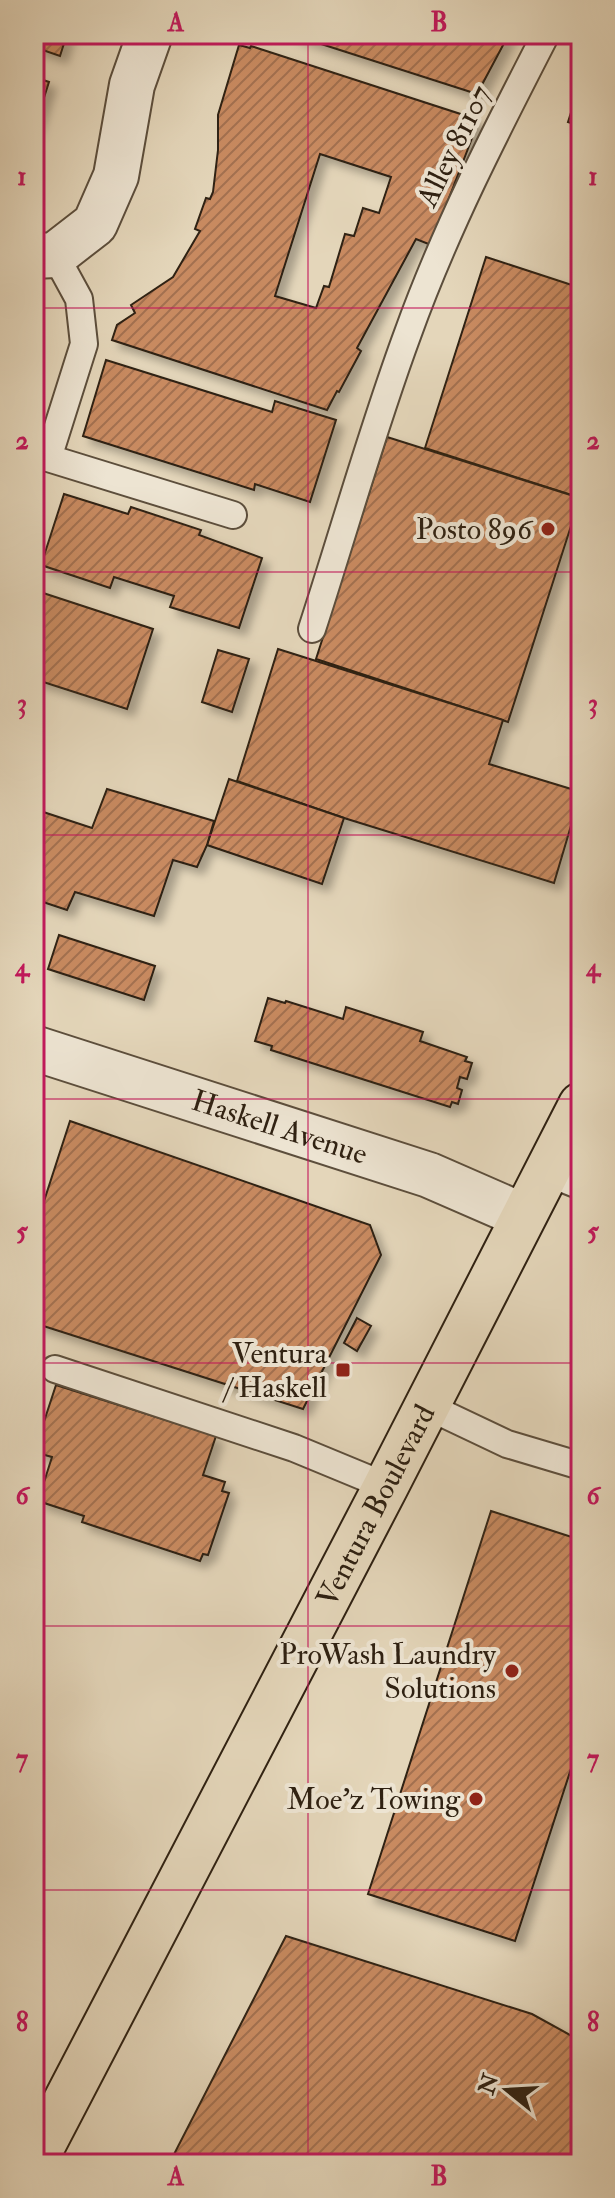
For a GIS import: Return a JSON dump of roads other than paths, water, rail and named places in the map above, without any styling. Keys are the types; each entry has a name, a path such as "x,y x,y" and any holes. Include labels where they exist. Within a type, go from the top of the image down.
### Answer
{"main road":[{"name":"Ventura Boulevard","path":"34,2162 523,1216 563,1179 581,1105"}],"street":[{"path":"44,255 95,224 116,176 132,85 150,34"},
{"name":"Haskell Avenue","path":"34,1048 429,1175 523,1216"}],"lane":[{"name":"Alley 81107","path":"312,629 408,334 443,244 546,34"},
{"path":"44,255 79,299 84,344 48,458 233,515"},
{"path":"55,1369 294,1448 386,1486"},
{"path":"427,1406 507,1444 581,1466"}],"place":[{"name":"Posto 896","path":"548,529"},
{"name":"Ventura / Haskell","path":"343,1370"},
{"name":"ProWash Laundry Solutions","path":"512,1671"},
{"name":"Moe'z Towing","path":"476,1799"}]}
